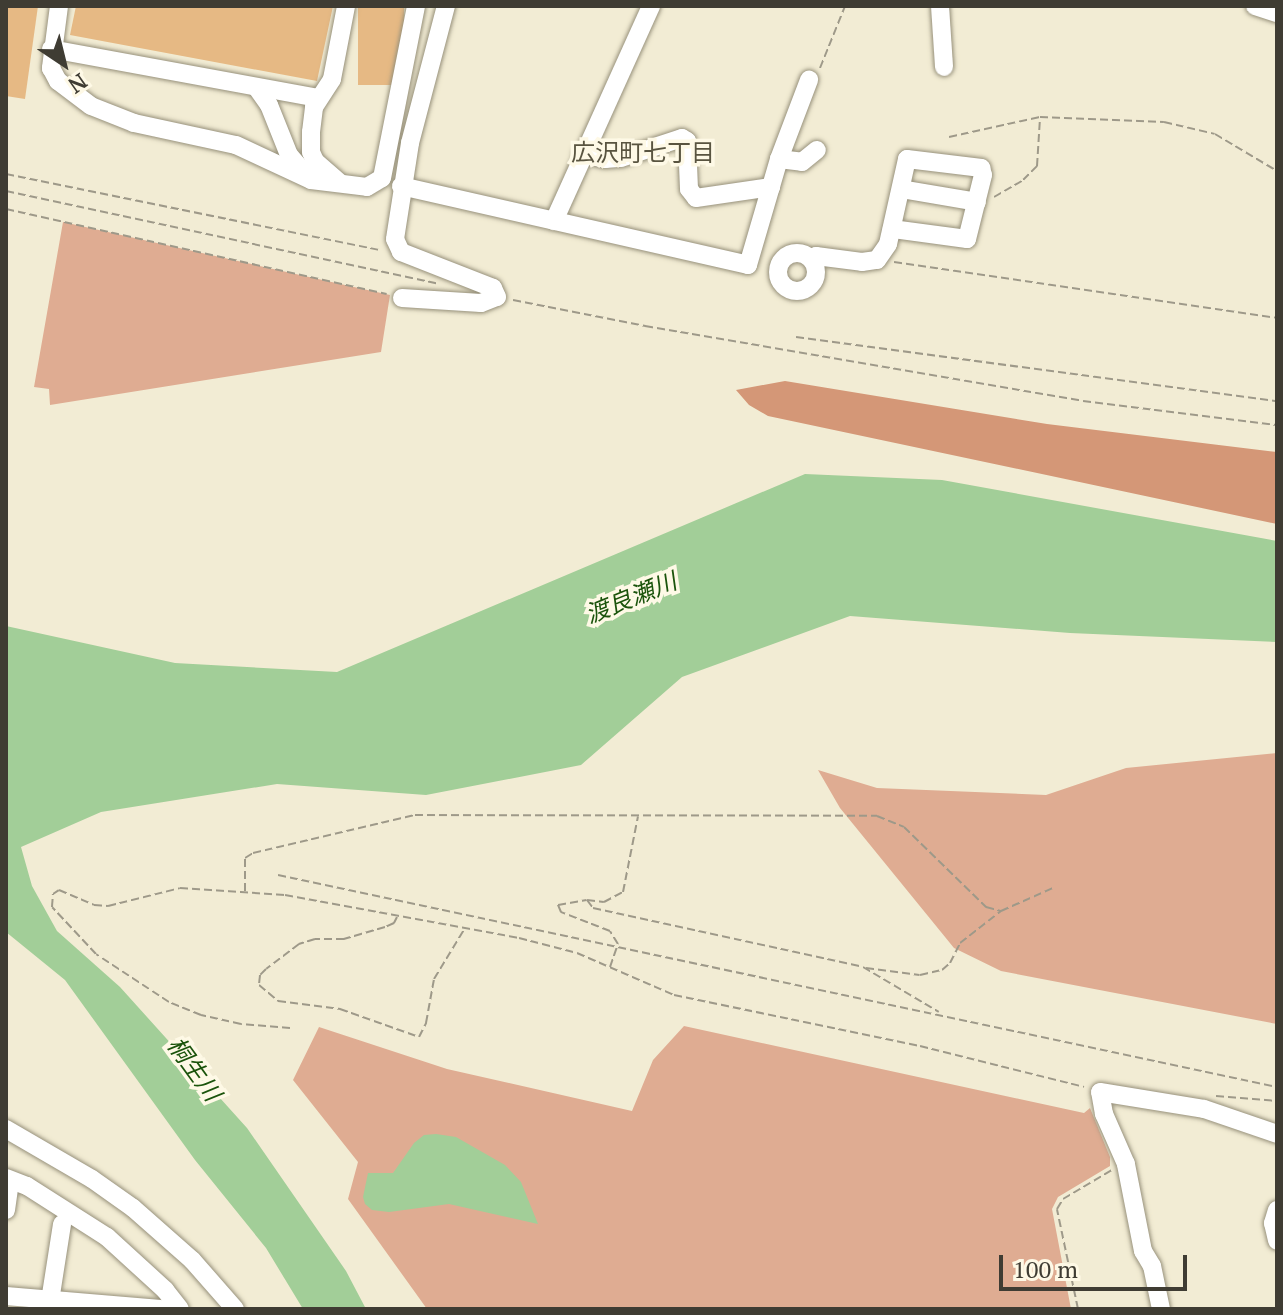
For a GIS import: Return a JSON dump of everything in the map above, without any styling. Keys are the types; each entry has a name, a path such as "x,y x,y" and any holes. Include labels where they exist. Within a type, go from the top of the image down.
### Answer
{"street":[{"path":"59,6 51,49 51,68 58,81 91,106 134,123 212,137 311,180 367,187 378,182 401,141 446,6"},
{"path":"339,182 322,168 311,152 314,107 332,79 346,6"},
{"path":"402,298 481,303 497,297 493,288 401,252 393,231 401,186 401,141 416,6"},
{"path":"554,221 651,6"},
{"path":"940,6 944,67"},
{"path":"1255,6 1277,13"},
{"path":"51,49 318,98"},
{"path":"748,265 779,159 809,80"},
{"path":"257,88 269,105 289,155 311,180"},
{"path":"582,154 605,159 634,156 682,138 687,141 689,189 696,198 771,187"},
{"path":"779,159 802,162 817,150"},
{"path":"811,259 816,256 862,262 877,260 888,244 907,159 981,168 983,175 967,239 892,229"},
{"path":"401,186 778,271"},
{"path":"901,189 977,202"},
{"path":"778,271 788,255 801,254 811,259"},
{"path":"778,271 786,287 804,290 815,276 811,259"},
{"path":"1161,1309 1152,1266 1143,1251 1126,1164 1104,1114 1100,1092 1204,1109 1277,1134"},
{"path":"6,1129 92,1179 133,1208 192,1260 235,1309"},
{"path":"6,1210 8,1179 27,1186 107,1237 146,1271 180,1309"},
{"path":"1277,1210 1273,1223 1277,1241"},
{"path":"50,1301 62,1224"},
{"path":"6,1296 160,1309"}],"path":[{"path":"809,80 817,75 845,6"},
{"path":"949,137 1040,117 1164,122 1196,127 1215,134 1277,171"},
{"path":"977,202 1001,193 1037,166 1040,117"},
{"path":"6,174 401,252"},
{"path":"6,191 439,284"},
{"path":"6,209 402,298"},
{"path":"877,260 1277,318"},
{"path":"497,297 661,329 1083,401 1277,425"},
{"path":"796,337 1277,401"},
{"path":"245,893 245,858 253,853 415,815 877,816 904,827 986,907 1001,911"},
{"path":"618,944 610,931 561,912 558,905 587,900 604,902 623,892 638,816"},
{"path":"278,875 618,944 1277,1087"},
{"path":"290,1028 241,1024 201,1015 169,1002 96,954 63,921 50,901 59,890 94,905 108,906 180,888 285,895 465,928 577,953 674,995 920,1046 1100,1092"},
{"path":"587,900 593,908 863,967 920,975 942,970 950,963 960,943 1001,911 1053,888"},
{"path":"397,916 394,923 385,927 344,939 315,939 299,944 260,975 259,985 278,1001 340,1009 419,1037 426,1023 434,979 465,928"},
{"path":"609,968 618,944"},
{"path":"863,967 942,1014"},
{"path":"1078,1309 1057,1209 1063,1199 1114,1167"}],"shaded area":[{"path":"63,222 390,295 381,352 50,405 49,389 34,387"},
{"path":"785,381 1047,424 1277,452 1277,524 768,416 749,405 736,390"},
{"path":"1277,753 1277,1024 1001,971 954,948 840,808 818,770 877,788 1046,795 1126,768"},
{"path":"684,1026 1084,1113 1090,1108 1110,1157 1110,1166 1058,1197 1052,1209 1071,1309 427,1309 348,1199 358,1162 293,1080 319,1027 447,1069 632,1111 653,1060"}],"water":[{"name":"渡良瀬川","path":"805,474 942,480 1277,541 1277,642 1070,633 850,616 682,677 581,765 426,795 277,784 101,812 21,847 32,886 57,931 120,987 247,1128 346,1271 366,1309 303,1309 266,1248 195,1160 65,980 6,932 6,626 175,663 337,672"},
{"path":"424,1135 456,1137 505,1165 521,1182 538,1224 449,1204 389,1212 372,1210 365,1204 363,1197 368,1173 393,1173 414,1143"}],"building":[{"path":"6,6 38,6 25,99 6,96"},
{"path":"76,6 333,6 317,81 70,35"},
{"path":"358,6 404,6 404,85 358,85"}],"district":[{"name":"広沢町七丁目","path":"643,153"}],"water label":[{"name":"桐生川","path":"194,1069"}]}
